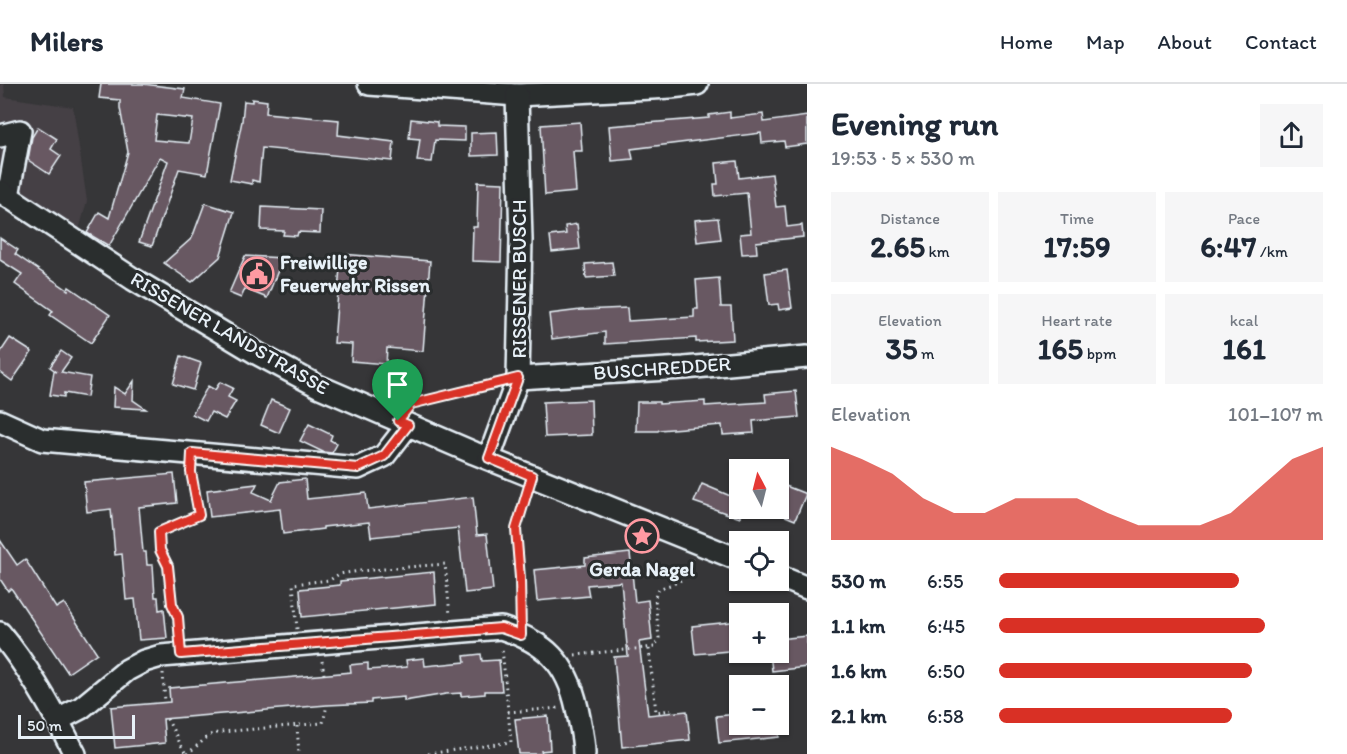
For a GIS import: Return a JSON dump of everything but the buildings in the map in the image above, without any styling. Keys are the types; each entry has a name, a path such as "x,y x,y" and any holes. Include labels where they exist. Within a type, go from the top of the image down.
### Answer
{"street":[{"path":"369,84 517,95 697,84"},
{"name":"RISSENER BUSCH","path":"489,458 518,378 521,240 517,95"},
{"path":"0,136 20,131 4,194"},
{"name":"RISSENER LANDSTRASSE","path":"4,194 133,279 258,354 318,386 729,556"},
{"name":"BUSCHREDDER","path":"518,378 684,368 807,357"},
{"path":"0,422 42,440 358,468 384,456 403,423"},
{"path":"789,581 807,588"},
{"path":"58,720 81,708 127,670 144,661 171,655 501,628 521,635 552,657 569,680 584,735 584,754"},
{"path":"0,633 14,650 58,720 75,754"}],"path":[{"path":"403,423 411,404 518,378"},
{"path":"165,702 178,617 172,604 168,566 160,550 159,532 199,515 191,472 192,453"},
{"path":"521,635 516,529 532,476"},
{"path":"552,657 655,647 658,643 656,592 660,588 679,581 684,576 698,543"},
{"path":"298,646 293,584 330,580 339,574 360,571 445,564 451,632"},
{"path":"428,754 511,742 501,628"},
{"path":"649,649 656,712 671,710"},
{"path":"167,719 187,754 210,735 221,732 323,723 327,705"},
{"path":"508,712 576,707"},
{"path":"296,725 299,754"}],"shaded area":[{"path":"0,84 4,84 5,97 73,107 87,201 79,230 0,175"}],"place":[{"name":"Freiwillige Feuerwehr Rissen","path":"257,274"},
{"name":"Gerda Nagel","path":"642,536"}],"route":[{"path":"518,378 489,458 532,476 516,529 522,611 521,635 501,628 181,654 178,617 172,604 168,566 160,550 159,532 199,515 191,472 192,453 358,468 384,456 408,425 398,421 411,404 518,378"}]}
